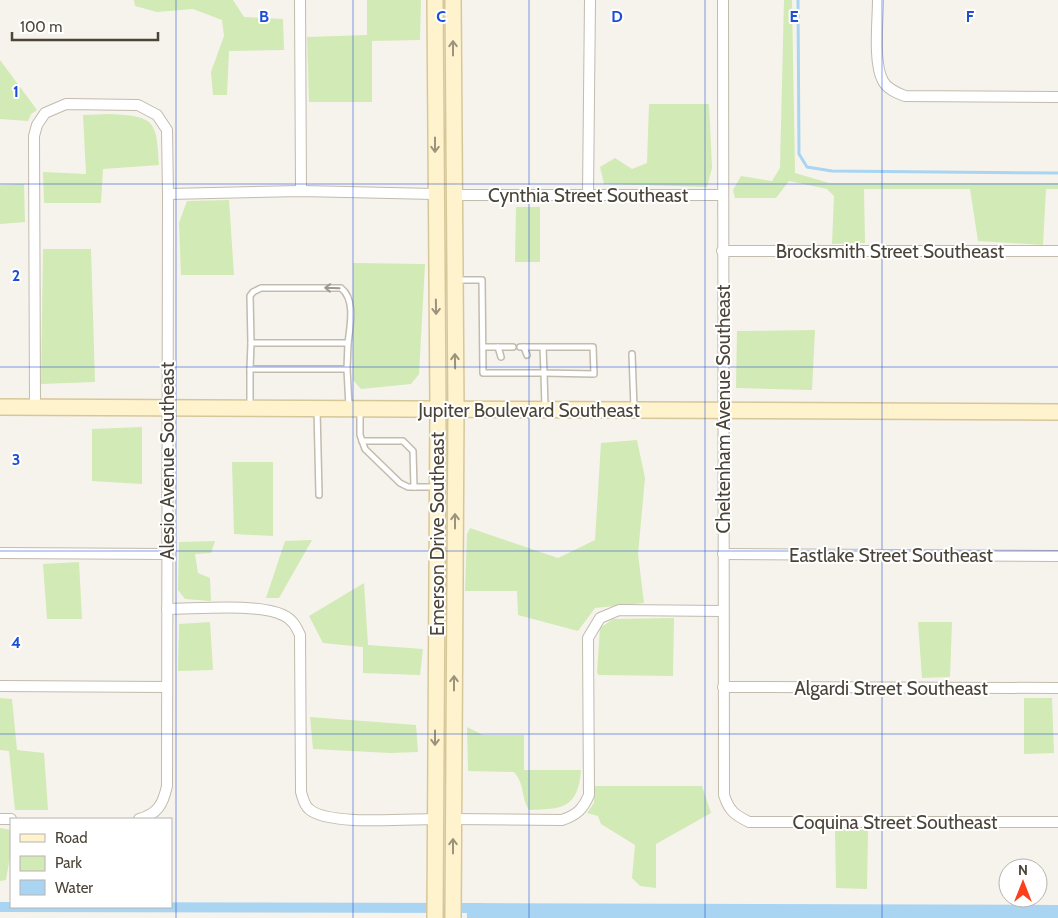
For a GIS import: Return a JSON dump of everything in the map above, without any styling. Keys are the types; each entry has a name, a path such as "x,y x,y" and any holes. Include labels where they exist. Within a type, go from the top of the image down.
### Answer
{"street":[{"path":"300,0 301,191"},
{"name":"Emerson Drive Southeast","path":"435,0 434,194 438,409 435,918"},
{"name":"Emerson Drive Southeast","path":"453,0 456,409 453,918"},
{"path":"588,194 590,0"},
{"name":"Cheltenham Avenue Southeast","path":"723,0 724,795 728,808 734,815"},
{"path":"878,0 878,65 883,82 892,90 905,96 1058,97"},
{"path":"435,96 453,96"},
{"name":"Alesio Avenue Southeast","path":"35,407 34,136 37,125 45,113 66,104 138,105 157,115 166,130 168,194 167,786 160,808 151,816 143,818"},
{"path":"168,194 301,191 434,194"},
{"name":"Cynthia Street Southeast","path":"453,195 722,195"},
{"name":"Brocksmith Street Southeast","path":"722,251 1058,252"},
{"name":"Jupiter Boulevard Southeast","path":"0,407 1058,412"},
{"path":"0,553 167,554"},
{"name":"Eastlake Street Southeast","path":"723,554 1058,556"},
{"path":"167,609 268,609 285,615 296,624 300,635 301,792 309,809 318,815 335,819 435,819"},
{"path":"453,819 562,820 576,815 589,795 588,638 600,618 619,610 723,611"},
{"path":"0,686 167,687"},
{"name":"Algardi Street Southeast","path":"723,687 1058,688"},
{"name":"Coquina Street Southeast","path":"734,815 749,822 1058,822"}],"lane":[{"path":"454,280 482,280 483,374 594,374 593,347 522,347 527,355"},
{"path":"250,408 250,296 253,292 262,288 341,288 348,296 350,319 348,369 354,409 365,449 400,483 414,487 437,487"},
{"path":"251,343 348,343"},
{"path":"483,347 513,347"},
{"path":"498,347 501,357"},
{"path":"543,347 545,410"},
{"path":"632,354 634,411"},
{"path":"504,366 506,374"},
{"path":"518,366 520,374"},
{"path":"530,366 532,374"},
{"path":"250,369 348,369"},
{"path":"317,408 319,495"},
{"path":"362,441 403,441 407,443 413,450 414,487"}],"green space":[{"path":"134,0 233,0 244,17 283,19 284,50 229,51 227,95 213,95 211,72 224,36 222,20 193,9 157,12 135,6"},
{"path":"367,0 421,0 420,40 372,41 372,102 309,102 307,37 367,35"},
{"path":"784,0 792,0 795,173 829,183 1058,183 1058,189 1046,189 1043,245 978,241 970,189 864,189 865,243 832,244 834,196 827,189 789,181 776,198 735,198 733,190 741,176 772,181 780,168"},
{"path":"0,60 37,110 31,114 28,121 0,119"},
{"path":"649,104 709,104 712,168 707,187 604,184 600,167 615,158 632,169 647,163"},
{"path":"110,114 145,119 151,124 157,139 159,165 103,169 101,203 44,203 43,172 86,174 83,115"},
{"path":"24,184 25,222 0,224 0,185"},
{"path":"229,200 234,275 181,275 179,223 187,201"},
{"path":"516,207 540,207 540,262 515,262"},
{"path":"43,249 91,249 95,382 41,384"},
{"path":"353,263 425,264 419,374 411,384 361,389 353,380"},
{"path":"815,330 812,390 736,388 737,331"},
{"path":"142,427 142,484 92,481 92,429"},
{"path":"637,440 645,478 638,554 644,603 595,608 578,631 518,615 517,591 465,591 467,534 470,528 558,558 595,540 601,443"},
{"path":"232,462 273,462 273,536 234,534"},
{"path":"312,540 279,598 266,598 285,541"},
{"path":"215,541 211,553 195,554 198,573 210,578 211,601 185,599 178,590 179,542"},
{"path":"79,562 82,619 47,619 43,564"},
{"path":"364,583 368,645 423,649 420,675 363,673 363,647 323,643 309,616"},
{"path":"674,618 673,676 599,675 597,673 600,628 613,619"},
{"path":"210,622 213,670 178,671 179,624"},
{"path":"918,622 952,622 950,677 922,678"},
{"path":"0,698 12,699 17,750 44,753 48,810 15,810 9,751 0,750"},
{"path":"1024,698 1052,698 1054,753 1024,754"},
{"path":"310,717 416,725 418,752 390,753 313,749"},
{"path":"467,727 483,735 524,735 524,770 581,770 576,793 572,800 551,809 529,810 520,782 514,772 468,771"},
{"path":"594,786 702,786 711,813 656,844 656,888 640,886 632,878 635,845 601,824 598,816 587,813 594,803"},
{"path":"0,828 10,830 10,856 6,880 0,881"},
{"path":"835,830 868,830 867,889 836,888"}],"water":[{"path":"467,903 998,905 998,908 1048,908 1048,905 1058,905 1058,918 467,918"}],"waterway":[{"path":"798,0 799,154 807,167 832,171 1058,173"},
{"path":"0,907 10,907"},
{"path":"172,907 480,908"}]}
